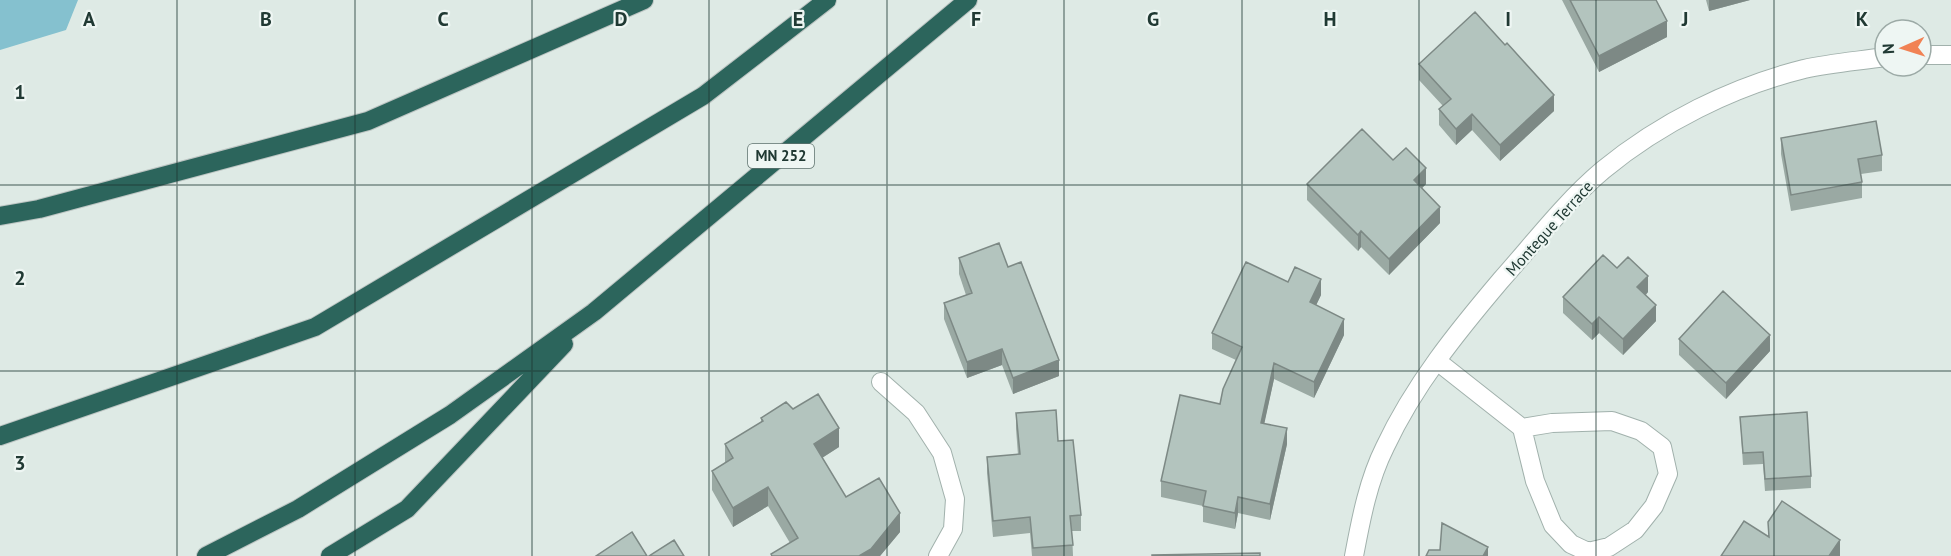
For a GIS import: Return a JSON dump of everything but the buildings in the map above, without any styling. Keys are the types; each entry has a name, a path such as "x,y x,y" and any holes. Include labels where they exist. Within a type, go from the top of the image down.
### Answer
{"highway":[{"path":"0,216 39,209 368,121 644,0"},
{"path":"0,436 315,327 703,96 827,0"},
{"name":"MN 252","path":"594,312 968,0"},
{"path":"206,556 298,509 450,415 594,312"},
{"path":"330,556 407,509 594,312"}],"street":[{"path":"1933,55 1951,54"},
{"name":"Montegue Terrace","path":"1354,556 1363,507 1384,449 1414,392 1466,321 1569,203 1602,171 1638,144 1677,120 1719,99 1804,69 1873,59"},
{"path":"1437,361 1522,428 1535,481 1553,525 1571,544 1588,552 1609,546 1635,530 1654,506 1668,474 1662,447 1641,431 1612,421 1552,423 1522,428"},
{"path":"881,382 916,413 942,453 955,499 953,529 938,556"}],"water":[{"path":"0,0 78,0 66,30 0,50"}]}
